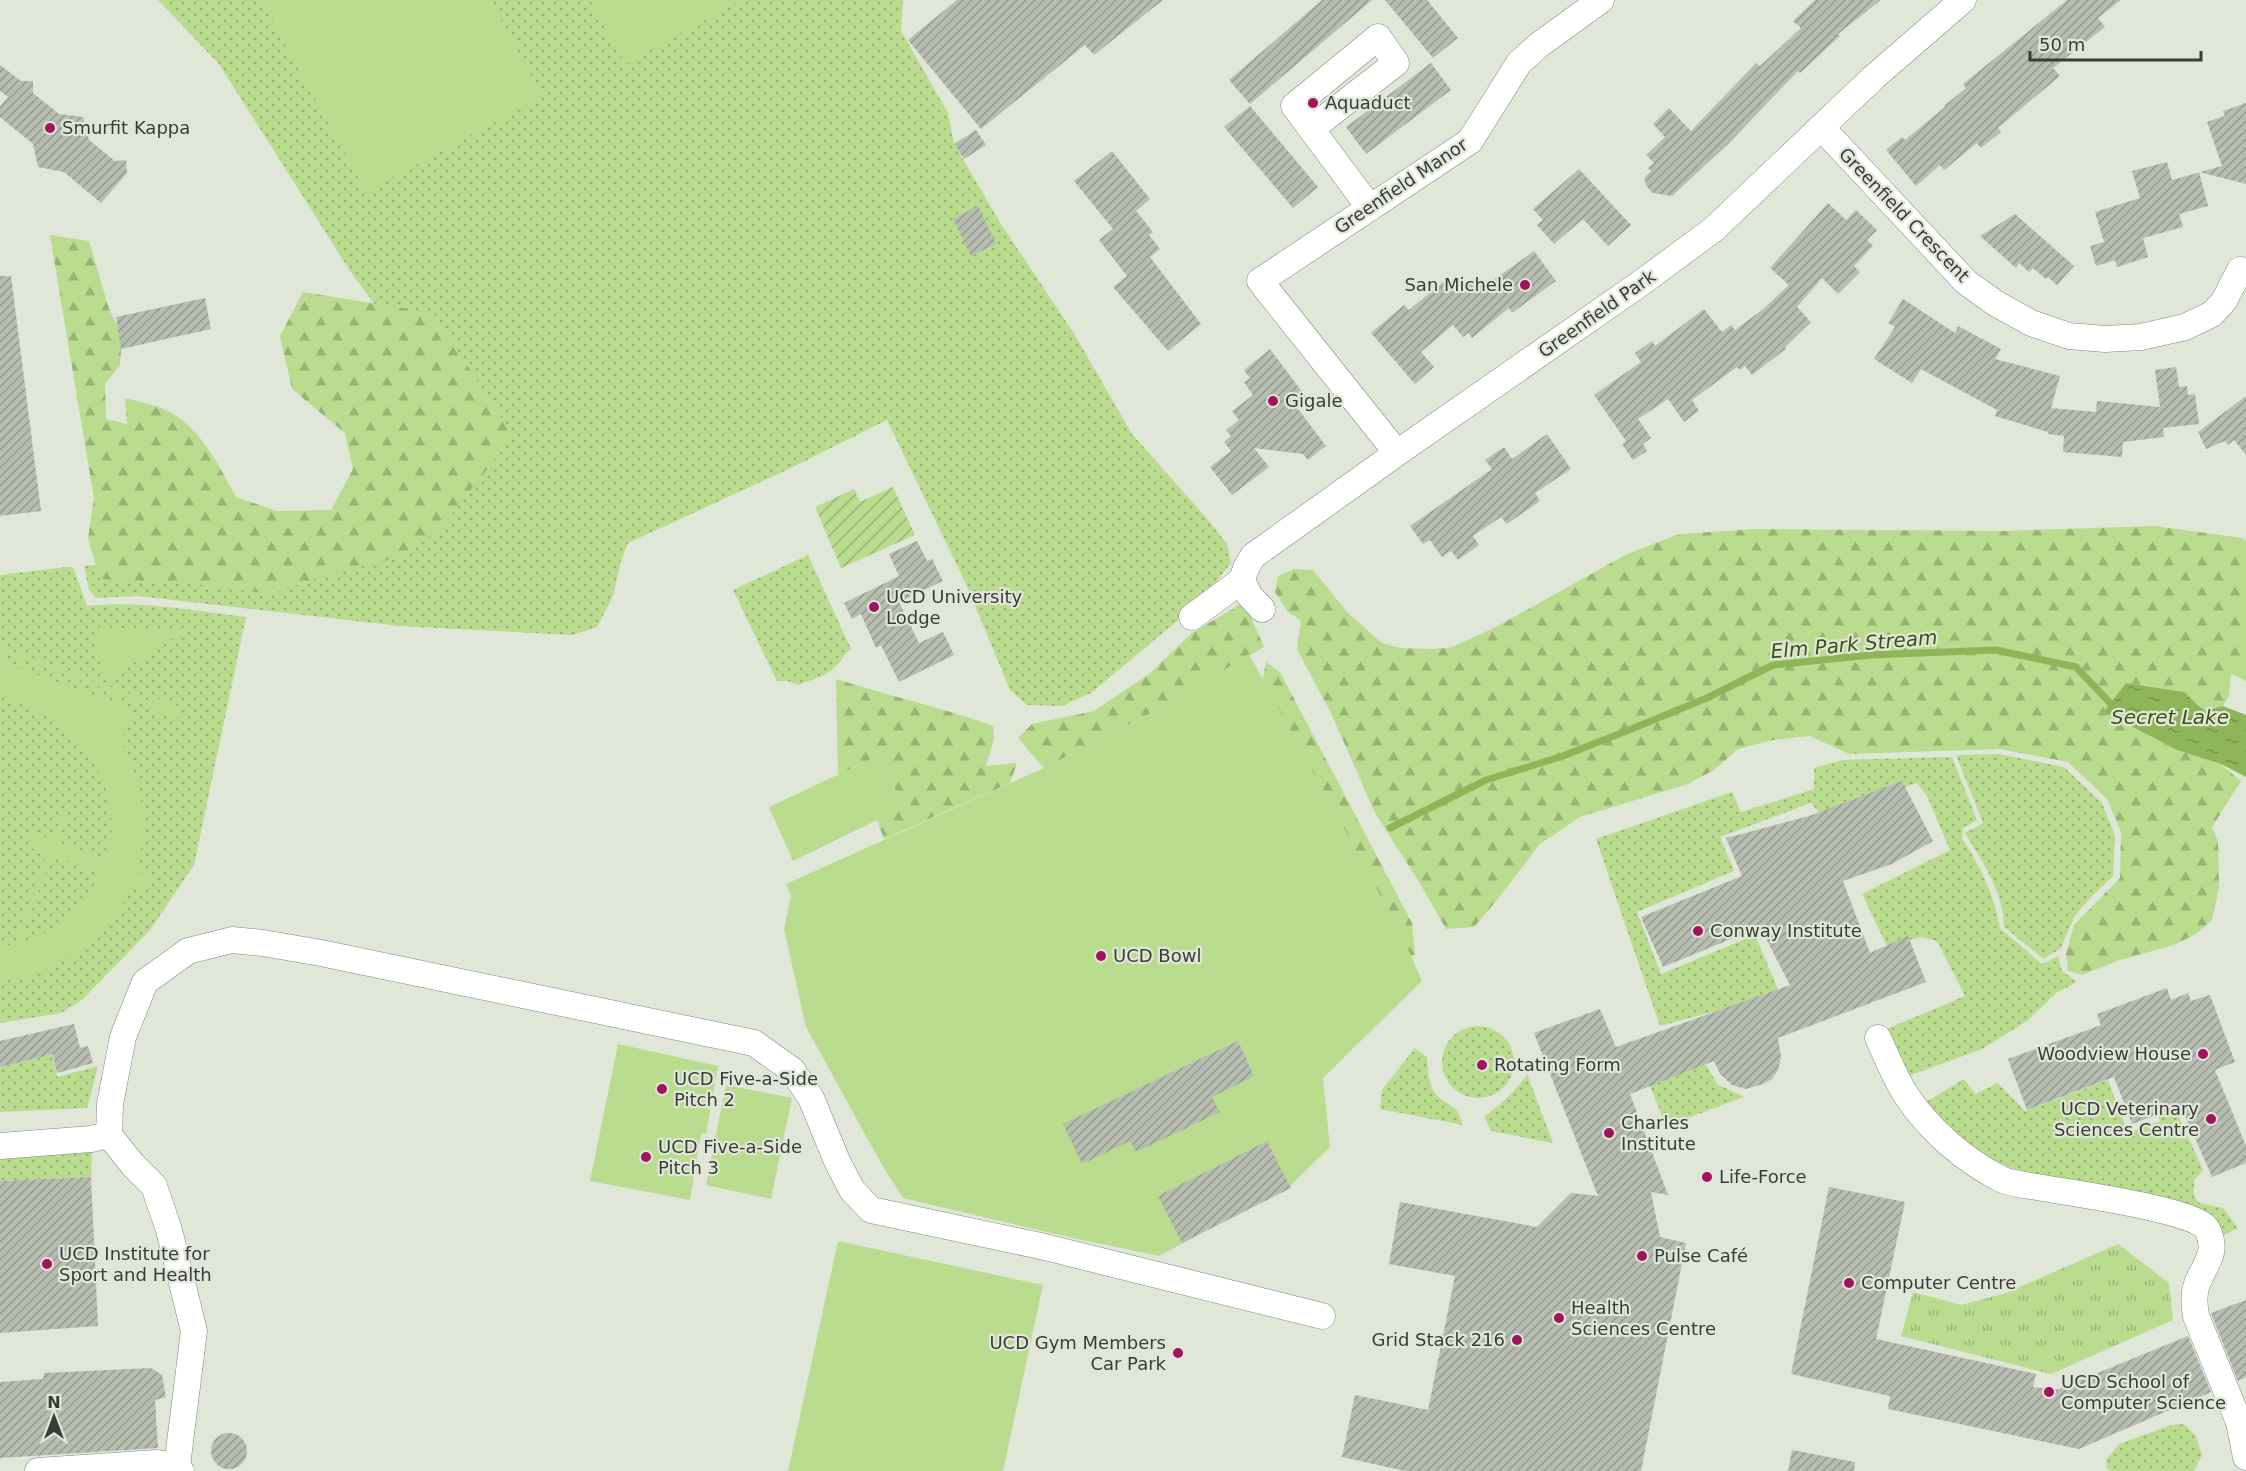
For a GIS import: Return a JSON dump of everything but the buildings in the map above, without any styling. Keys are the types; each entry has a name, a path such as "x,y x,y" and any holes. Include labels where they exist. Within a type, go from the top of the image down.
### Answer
{"street":[{"name":"Greenfield Manor","path":"1397,453 1260,281 1470,141 1519,63 1539,45 1601,0"},
{"name":"Greenfield Park","path":"1242,580 1253,556 1623,296 1714,229 1874,77 1963,0"},
{"name":"Greenfield Crescent","path":"1821,127 1966,282 1995,303 2031,323 2069,336 2105,339 2141,337 2185,327 2212,314 2224,301 2241,270"},
{"path":"1311,129 1370,208"},
{"path":"1192,617 1242,580 1249,595 1262,609"},
{"path":"38,1471 157,1463 179,1468 194,1332 169,1230 154,1186 133,1165 109,1135 110,1104 123,1037 145,982 188,951 232,940 263,942 321,953 754,1043 792,1070 811,1098 833,1152 852,1190 872,1210 1045,1247 1322,1316"},
{"path":"1878,1038 1906,1095 1930,1125 1967,1157 2003,1180 2169,1211 2196,1220 2206,1226 2213,1244 2212,1253 2197,1285 2194,1300 2196,1316 2239,1422 2246,1458"},
{"path":"0,1146 91,1139 109,1135"}],"green space":[{"path":"158,0 903,0 901,31 948,113 954,144 1001,224 1073,332 1132,434 1227,544 1231,563 1201,601 1091,693 1062,706 1027,705 1010,690 966,584 887,420 791,468 628,543 621,561 613,596 597,627 573,635 399,626 138,596 96,598 89,590 84,566 323,547 482,448 350,271 219,64"},
{"path":"261,0 490,0 542,97 366,192"},
{"path":"590,0 741,0 625,64"},
{"path":"50,235 89,241 109,309 122,335 120,365 105,384 106,419 127,424 125,398 161,408 174,415 186,423 206,445 236,497 277,511 331,510 353,469 345,433 292,389 280,336 303,292 433,313 513,436 441,528 404,556 314,579 272,594 195,584 100,579 88,539 94,498"},
{"path":"893,487 915,535 841,568 815,507 854,489 860,502"},
{"path":"2155,526 2242,538 2246,541 2246,681 2231,674 2229,696 2223,706 2204,711 2184,692 2127,683 2104,712 2177,750 2221,764 2241,781 2212,827 2218,841 2219,888 2212,920 2196,934 2174,945 2120,960 2082,975 2068,971 2066,954 2074,925 2120,878 2121,832 2107,799 2068,762 2000,749 1849,754 1810,736 1773,740 1738,749 1714,770 1688,784 1580,817 1540,844 1474,927 1446,929 1375,813 1331,713 1297,649 1301,620 1288,612 1275,592 1278,576 1294,569 1313,570 1348,613 1382,643 1400,648 1436,649 1452,647 1496,627 1627,554 1679,534 1757,529 2000,531"},
{"path":"808,555 851,649 830,672 798,685 788,681 777,681 733,590"},
{"path":"73,567 87,606 146,605 246,617 194,865 150,930 82,1000 61,1013 0,1023 0,575"},
{"path":"1244,602 1264,647 1175,701 1044,768 1018,738 1032,724 1094,711 1149,674 1192,633"},
{"path":"94,627 179,630 183,627 187,631 184,634 180,633 108,680 97,655"},
{"path":"0,647 150,701 152,696 181,707 177,719 147,709 148,705 0,651"},
{"name":"UCD Bowl","path":"1249,654 1400,931 1422,981 1323,1078 1330,1147 1290,1186 1159,1256 903,1198 882,1165 806,1027 784,929 791,896 786,884 1044,768 1175,701"},
{"path":"0,661 133,709 121,742 139,789 143,821 137,871 153,877 148,890 132,885 110,922 79,951 42,971 0,981 0,947 15,944 47,854 28,847 33,833 52,840 66,803 70,804 57,842 105,859 110,841 111,823 110,804 98,769 76,738 63,726 48,717 0,696","holes":["52,855 100,873 93,887 77,908 57,926 20,943"]},
{"path":"1266,662 1280,672 1412,923 1415,955 1401,957 1259,699"},
{"path":"836,679 993,726 994,739 986,766 1017,763 1010,783 884,839 877,820 904,807 878,756 838,775"},
{"path":"1999,754 2064,767 2102,803 2115,836 2113,876 2074,917 2061,948 2044,959 2004,927 1996,890 1985,866 1965,833 1983,823 1956,755"},
{"path":"878,756 904,807 793,861 769,807"},
{"path":"1952,757 1977,820 1963,828 1962,838 1986,881 2000,928 2042,964 2058,956 2062,971 2077,982 2056,993 2027,1021 1982,1049 1895,1081 1877,1033 1965,996 1937,941 1921,937 1887,946 1862,894 1950,850 1927,796 1917,783 1822,816 1811,803 1720,837 1734,871 1637,912 1661,974 1755,935 1780,994 1660,1026 1596,839 1732,792 1741,812 1814,789 1814,768 1842,760"},
{"path":"1478,1026 1498,1032 1508,1042 1514,1062 1508,1082 1498,1092 1478,1098 1458,1092 1448,1082 1442,1062 1448,1042 1458,1032"},
{"path":"618,1044 718,1066 706,1134 701,1133 690,1200 590,1181"},
{"path":"1415,1048 1427,1057 1429,1078 1435,1093 1456,1110 1463,1125 1380,1109 1382,1090"},
{"path":"53,1054 57,1077 98,1066 87,1108 0,1112 0,1067"},
{"path":"1706,1064 1717,1084 1744,1097 1666,1126 1650,1086"},
{"path":"1527,1074 1553,1143 1491,1131 1484,1116 1508,1097"},
{"path":"1964,1079 1975,1094 1998,1083 2025,1111 2108,1080 2128,1133 2160,1121 2154,1103 2170,1097 2203,1170 2194,1180 2194,1196 2199,1203 2223,1208 2238,1228 2212,1241 2161,1223 2128,1198 2017,1170 1986,1159 1921,1105"},
{"path":"726,1085 792,1098 771,1199 706,1185"},
{"path":"92,1150 91,1177 0,1181 0,1154"},
{"path":"838,1241 1043,1285 1003,1471 788,1471"},
{"path":"2118,1244 2169,1283 2173,1320 2051,1374 1901,1336 1913,1292 1961,1305 2006,1293"},
{"path":"2184,1424 2196,1436 2202,1455 2194,1471 2110,1471 2107,1469 2106,1460 2119,1444 2171,1425"}],"water":[{"name":"Secret Lake","path":"2126,683 2184,692 2204,711 2223,706 2246,715 2246,777 2221,764 2177,750 2104,712"}],"waterway":[{"name":"Elm Park Stream","path":"1390,828 1486,780 1563,756 1629,730 1707,698 1773,665 1871,655 1996,650 2076,667 2112,705 2120,708"}],"place":[{"name":"Aquaduct","path":"1313,103"},
{"name":"Smurfit Kappa","path":"50,128"},
{"name":"San Michele","path":"1525,285"},
{"name":"Gigale","path":"1273,401"},
{"name":"UCD University Lodge","path":"874,607"},
{"name":"Conway Institute","path":"1698,931"},
{"name":"UCD Bowl","path":"1101,956"},
{"name":"Woodview House","path":"2203,1054"},
{"name":"Rotating Form","path":"1482,1065"},
{"name":"UCD Five-a-Side Pitch 2","path":"662,1089"},
{"name":"UCD Veterinary Sciences Centre","path":"2211,1119"},
{"name":"Charles Institute","path":"1609,1133"},
{"name":"UCD Five-a-Side Pitch 3","path":"646,1157"},
{"name":"Life-Force","path":"1707,1177"},
{"name":"Pulse Café","path":"1642,1256"},
{"name":"UCD Institute for Sport and Health","path":"47,1264"},
{"name":"Computer Centre","path":"1849,1283"},
{"name":"Health Sciences Centre","path":"1559,1318"},
{"name":"Grid Stack 216","path":"1517,1340"},
{"name":"UCD Gym Members Car Park","path":"1178,1353"},
{"name":"UCD School of Computer Science","path":"2049,1392"}]}
